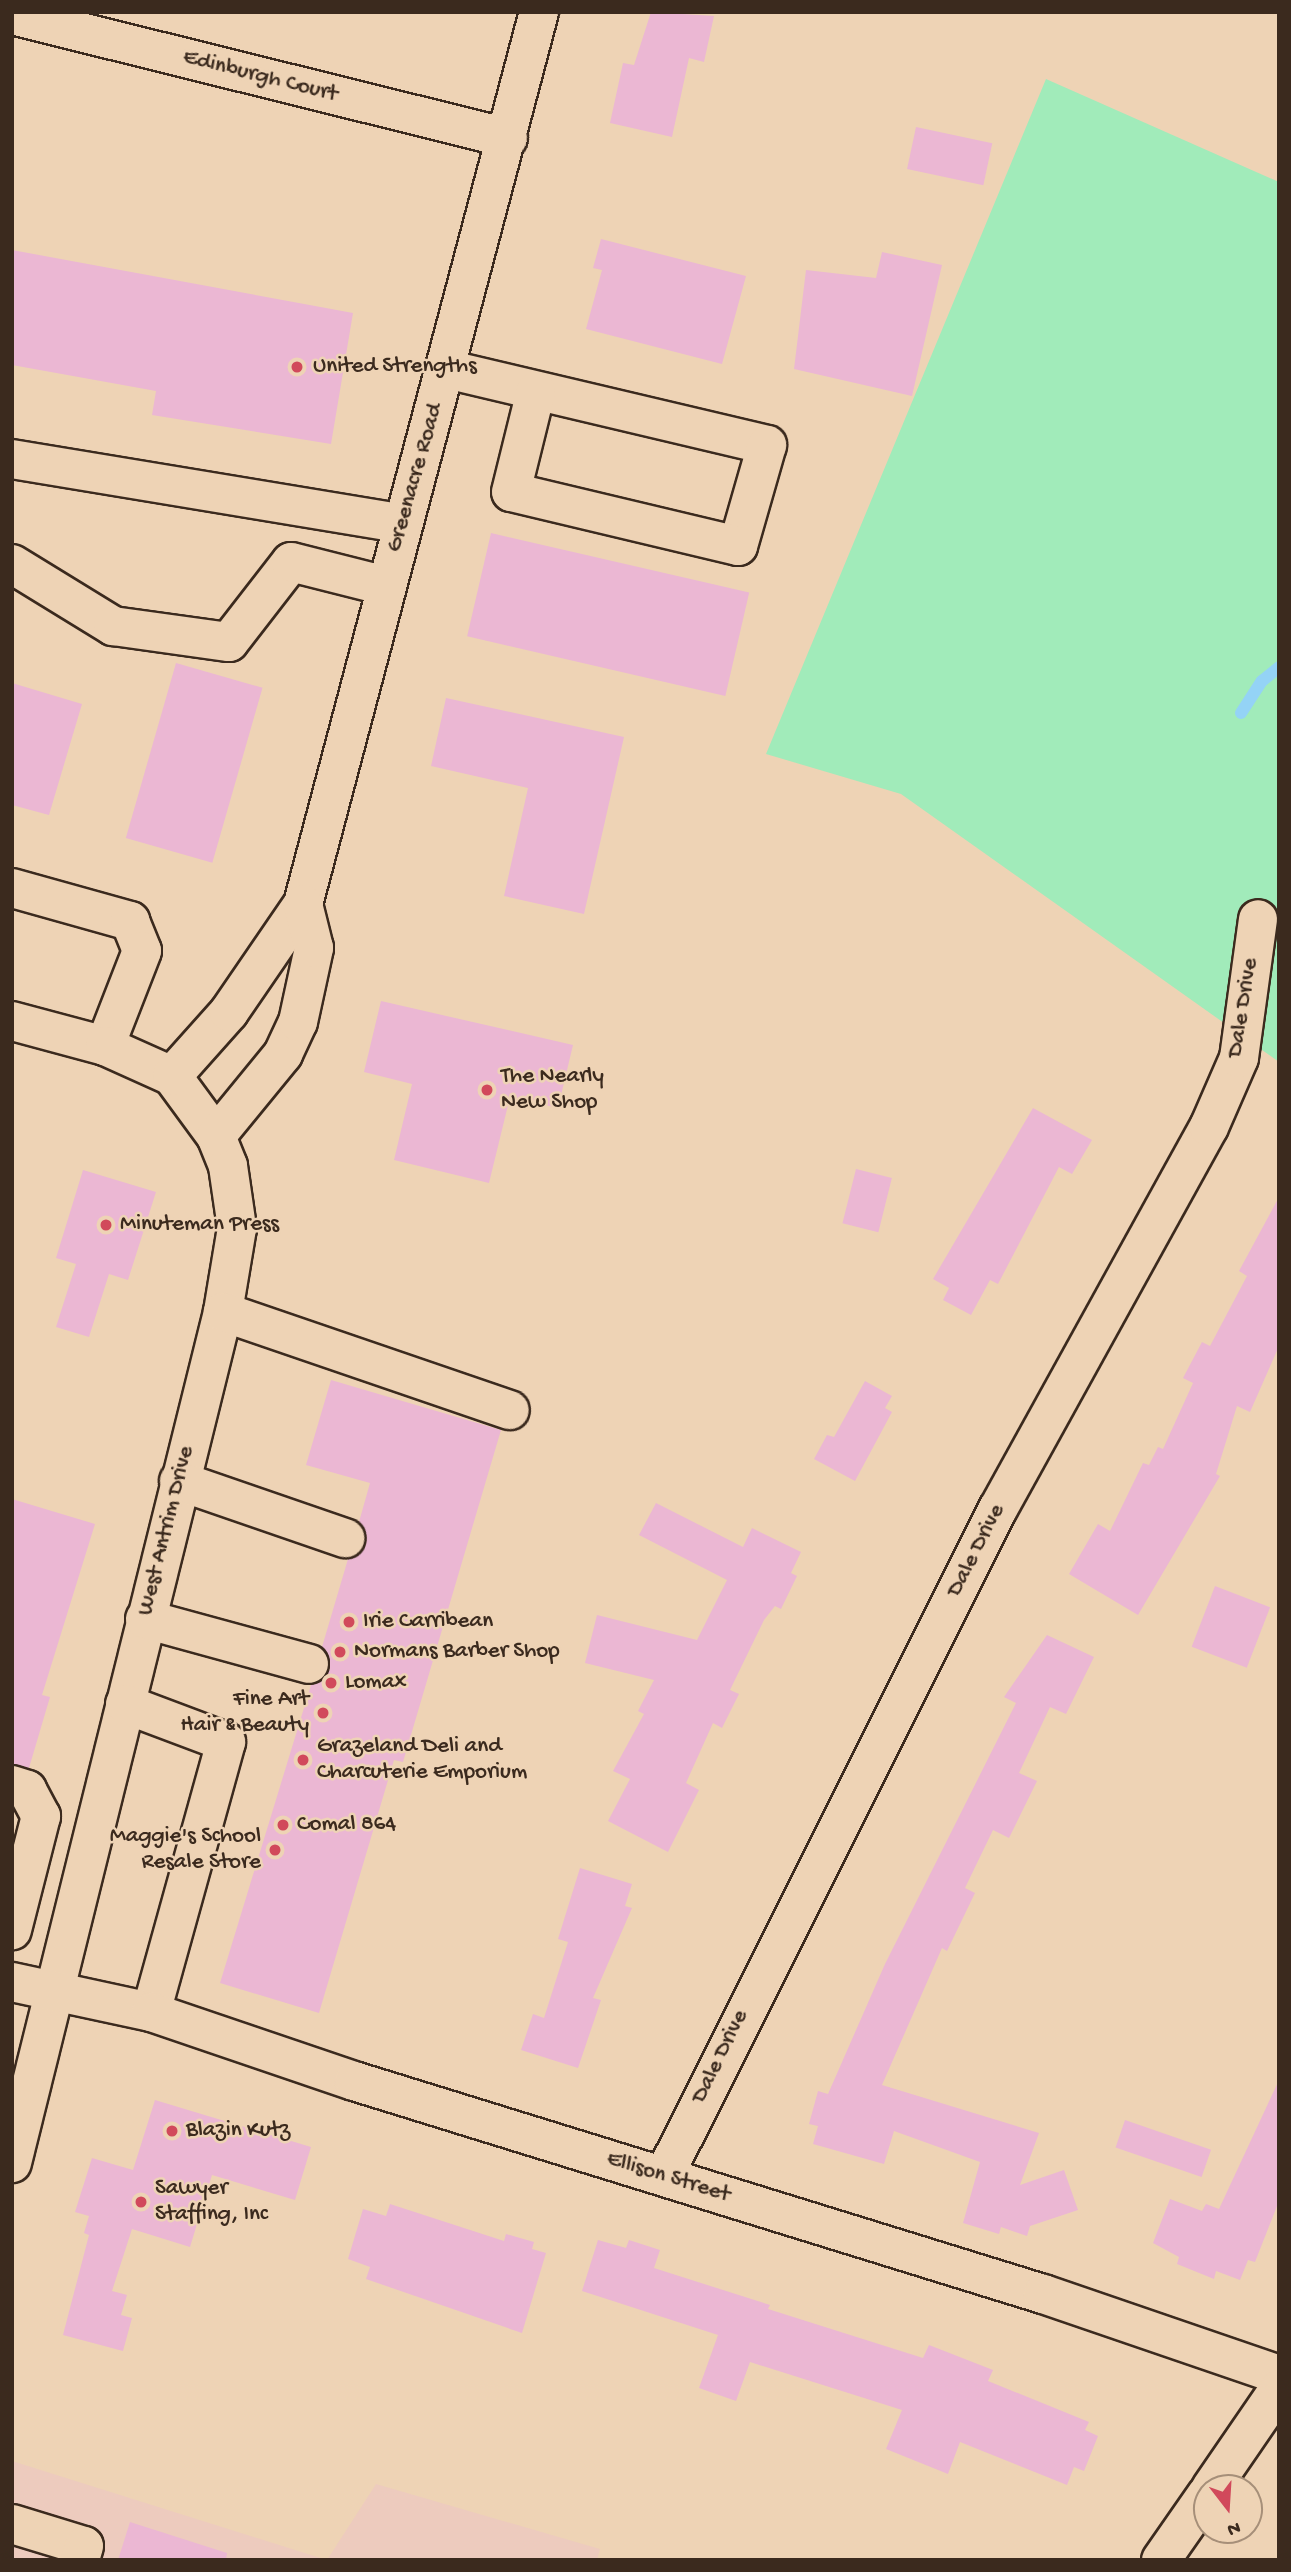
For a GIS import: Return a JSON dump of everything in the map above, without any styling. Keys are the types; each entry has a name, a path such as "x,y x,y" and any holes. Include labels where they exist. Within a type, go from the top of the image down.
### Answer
{"street":[{"name":"Greenacre Road","path":"172,1076 229,1012 303,904 402,524 508,138 539,12"},
{"name":"Edinburgh Court","path":"12,15 508,138"},
{"path":"446,369 767,445 737,546 511,492 536,391"},
{"path":"12,458 402,524"},
{"path":"12,564 113,626 229,642 291,562 386,586"},
{"path":"12,888 130,921 142,951 104,1046"},
{"name":"Greenacre Road","path":"216,1136 283,1054 298,1022 314,948 303,904"},
{"name":"Dale Drive","path":"664,2176 998,1510 1209,1127 1239,1058 1258,919"},
{"name":"West Antrim Drive","path":"12,1021 104,1046 172,1076 216,1136 228,1166 237,1228 223,1312 145,1619 95,1833 55,1989 20,2097 12,2163"},
{"path":"223,1312 510,1410"},
{"path":"180,1481 345,1538"},
{"path":"145,1619 309,1664"},
{"path":"125,1704 226,1742 151,2012"},
{"path":"12,1785 27,1790 41,1816 95,1833"},
{"path":"12,1930 20,1868 41,1816"},
{"name":"Ellison Street","path":"12,1982 55,1989 151,2012 1043,2294 1279,2375"},
{"path":"1221,2474 1279,2389"},
{"path":"1161,2560 1193,2514"},
{"path":"12,2524 84,2546 80,2560"}],"shaded area":[{"path":"12,2461 327,2560 12,2560"},
{"path":"376,2484 600,2549 597,2560 327,2560"}],"green space":[{"path":"1046,79 1279,182 1279,1062 901,794 766,754"}],"building":[{"path":"651,12 714,16 704,62 689,58 672,137 610,123 623,63 634,65"},
{"path":"916,127 992,143 983,185 907,169"},
{"path":"601,239 746,276 722,364 586,329 602,270 593,268"},
{"path":"12,250 353,313 331,444 152,415 156,391 12,365"},
{"path":"882,252 942,265 912,396 794,369 806,270 876,278"},
{"path":"491,533 749,593 725,696 467,636"},
{"path":"176,663 263,688 212,863 126,838"},
{"path":"12,683 82,704 49,815 12,805"},
{"path":"446,698 624,737 584,914 504,896 528,788 431,766"},
{"name":"The Nearly New Shop","path":"381,1001 573,1045 558,1108 510,1097 489,1183 394,1160 412,1084 364,1072"},
{"path":"1033,1108 1092,1140 1072,1174 1059,1167 998,1284 990,1280 971,1315 943,1300 949,1288 933,1279"},
{"path":"856,1169 892,1178 878,1232 842,1223"},
{"name":"Minuteman Press","path":"83,1170 156,1192 128,1280 109,1274 89,1337 56,1327 76,1264 56,1258"},
{"path":"1279,1197 1279,1346 1250,1412 1237,1406 1216,1474 1220,1476 1138,1615 1069,1574 1098,1524 1110,1531 1143,1463 1149,1465 1158,1447 1163,1449 1193,1383 1183,1378 1202,1342 1210,1346 1247,1276 1239,1271"},
{"path":"331,1380 501,1430 403,1762 394,1760 319,2013 220,1983 311,1685 330,1670 322,1647 348,1559 366,1544 359,1522 370,1483 306,1465"},
{"path":"865,1381 892,1396 885,1408 892,1412 855,1481 814,1459 827,1435 834,1437"},
{"path":"12,1499 95,1524 42,1695 50,1697 29,1768 12,1764"},
{"path":"656,1503 743,1547 752,1528 801,1552 791,1573 797,1576 781,1609 775,1606 764,1620 730,1690 739,1694 722,1728 713,1723 686,1783 699,1790 668,1852 608,1821 630,1779 613,1771 644,1714 638,1711 654,1680 585,1663 597,1615 697,1640 727,1580 639,1535"},
{"path":"1215,1586 1270,1607 1247,1668 1192,1647"},
{"path":"1047,1635 1094,1657 1066,1714 1050,1707 1019,1773 1037,1781 1009,1838 993,1830 965,1888 975,1893 947,1951 942,1948 882,2085 1039,2133 1020,2185 1064,2170 1078,2210 1030,2226 1027,2236 1001,2227 999,2234 963,2223 980,2162 894,2131 884,2164 813,2144 818,2126 809,2124 818,2091 828,2094 885,1964 1016,1703 1004,1697"},
{"path":"580,1868 632,1884 625,1906 632,1908 593,1998 601,2000 578,2068 521,2050 533,2014 544,2018 568,1942 558,1939"},
{"path":"1279,2080 1279,2201 1255,2262 1248,2260 1240,2280 1216,2271 1214,2279 1177,2264 1179,2257 1153,2243 1170,2199 1202,2211 1206,2204 1219,2209"},
{"path":"155,2100 311,2147 295,2200 212,2175 190,2247 132,2229 112,2291 127,2295 121,2315 132,2318 123,2351 63,2335 89,2235 84,2233 89,2216 75,2212 92,2158 133,2170"},
{"path":"1125,2120 1211,2150 1202,2177 1116,2147"},
{"path":"390,2204 504,2241 506,2234 534,2242 532,2249 546,2253 522,2333 366,2279 370,2267 348,2259 363,2209 386,2216"},
{"path":"598,2240 626,2248 629,2240 660,2250 654,2268 770,2305 768,2309 923,2358 929,2345 993,2370 988,2381 1089,2422 1085,2430 1098,2436 1084,2471 1074,2467 1067,2485 960,2442 948,2474 886,2449 902,2410 750,2362 736,2401 699,2388 718,2335 582,2291"},
{"path":"130,2522 227,2553 226,2560 118,2560"}],"waterway":[{"path":"1241,713 1262,681 1279,667"}],"place":[{"name":"United Strengths","path":"297,367"},
{"name":"The Nearly New Shop","path":"487,1090"},
{"name":"Minuteman Press","path":"106,1225"},
{"name":"Irie Carribean","path":"349,1622"},
{"name":"Normans Barber Shop","path":"340,1652"},
{"name":"Lomax","path":"331,1683"},
{"name":"Fine Art Hair & Beauty","path":"323,1713"},
{"name":"Grazeland Deli and Charcuterie Emporium","path":"303,1760"},
{"name":"Comal 864","path":"283,1825"},
{"name":"Maggie's School Resale Store","path":"275,1850"},
{"name":"Blazin Kutz","path":"172,2131"},
{"name":"Sawyer Staffing, Inc","path":"141,2202"}]}
